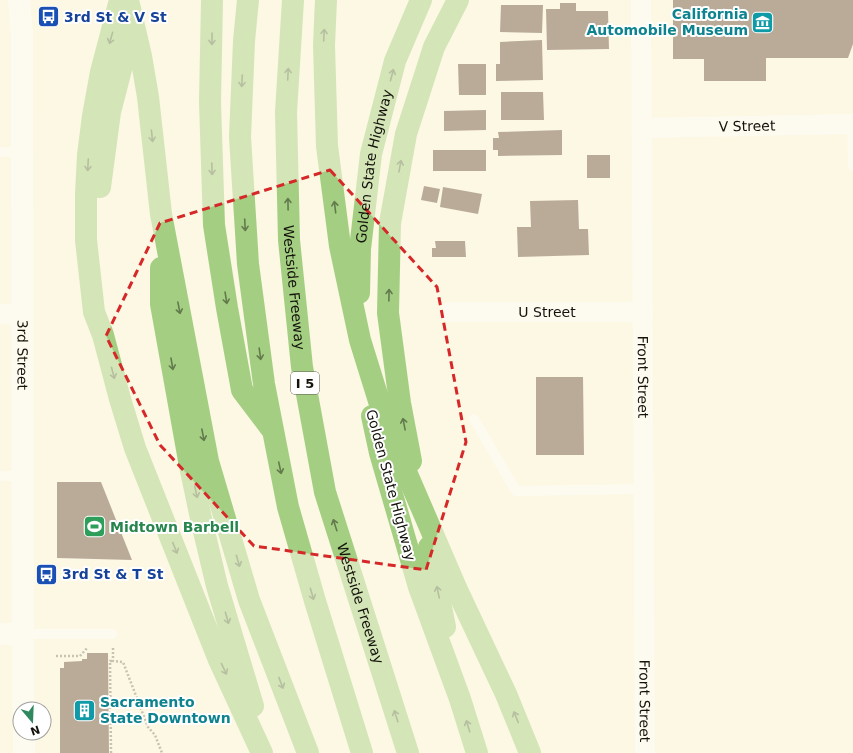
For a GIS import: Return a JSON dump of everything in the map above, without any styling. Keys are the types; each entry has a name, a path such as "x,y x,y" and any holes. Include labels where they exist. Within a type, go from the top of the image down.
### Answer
{"highway":[{"path":"120,0 101,72 88,155 86,186 86,240 94,312 103,336 120,400 135,448 220,660 262,753"},
{"path":"128,0 141,56 148,97 161,214 208,461 249,600 308,753"},
{"path":"103,336 104,309 100,275 98,204 110,112 138,0"},
{"path":"212,0 210,102 214,225 242,390 272,430"},
{"path":"248,0 244,41 240,137 248,264 264,384 288,507 315,601 362,753"},
{"name":"Westside Freeway","path":"292,0 286,112 289,240 302,367 325,492 408,753"},
{"path":"326,0 324,45 327,146 340,246 360,340 388,430 458,590 506,694 530,753"},
{"name":"Golden State Highway","path":"421,0 395,61 371,154 360,249 358,309 368,399 380,453 419,587 460,699 477,753"},
{"path":"458,0 434,47 406,134 390,223 388,314 400,403 460,699"},
{"path":"161,214 161,304 190,466 217,586 268,753"}],"street":[{"name":"3rd Street","path":"19,0 22,33 24,701"},
{"name":"Front Street","path":"641,0 645,753"},
{"name":"V Street","path":"642,128 852,124"},
{"name":"U Street","path":"450,312 643,312"},
{"path":"0,314 22,315"},
{"path":"0,634 24,634"},
{"path":"24,741 24,753"}],"lane":[{"path":"852,124 853,166"},
{"path":"0,152 22,152"},
{"path":"474,419 516,491 644,489"},
{"path":"0,476 23,476"},
{"path":"24,634 112,634"}],"path":[{"path":"56,656 80,656 87,647 94,647"},
{"path":"107,648 113,648 113,661 110,661 111,753"},
{"path":"113,661 123,662 148,727 155,735 162,753"}],"highlighted area":[{"path":"330,170 437,287 466,442 426,570 254,546 160,445 106,336 160,223"}],"building":[{"name":"California Automobile Museum","path":"673,0 853,0 853,44 848,58 766,58 766,81 704,81 704,59 673,59"},
{"path":"560,3 576,3 576,11 608,11 609,49 547,50 546,9 560,9"},
{"path":"501,5 543,5 542,33 500,32"},
{"path":"542,40 543,80 496,81 496,64 500,64 500,42"},
{"path":"458,64 486,64 486,95 459,95"},
{"path":"501,92 543,92 544,120 501,120"},
{"path":"486,110 486,130 444,131 444,111"},
{"path":"562,130 562,155 498,156 498,150 493,150 493,138 499,138 498,132"},
{"path":"433,150 486,150 486,171 433,171"},
{"path":"587,155 610,155 610,178 587,178"},
{"path":"424,186 440,189 437,203 421,200"},
{"path":"443,187 482,194 478,214 440,207"},
{"path":"578,200 579,229 588,229 589,255 518,257 517,227 531,227 530,201"},
{"path":"435,241 465,241 466,257 432,257 432,248 436,248"},
{"path":"536,377 583,377 584,455 536,455"},
{"path":"57,482 101,482 132,560 57,558"},
{"name":"Sacramento State Downtown","path":"87,653 108,653 109,753 60,753 60,668 64,668 64,662 82,661 82,659 87,659"}],"place":[{"name":"3rd St & V St","path":"49,17"},
{"name":"California Automobile Museum","path":"763,22"},
{"name":"Midtown Barbell","path":"95,527"},
{"name":"3rd St & T St","path":"46,574"},
{"name":"Sacramento State Downtown","path":"84,710"}]}
